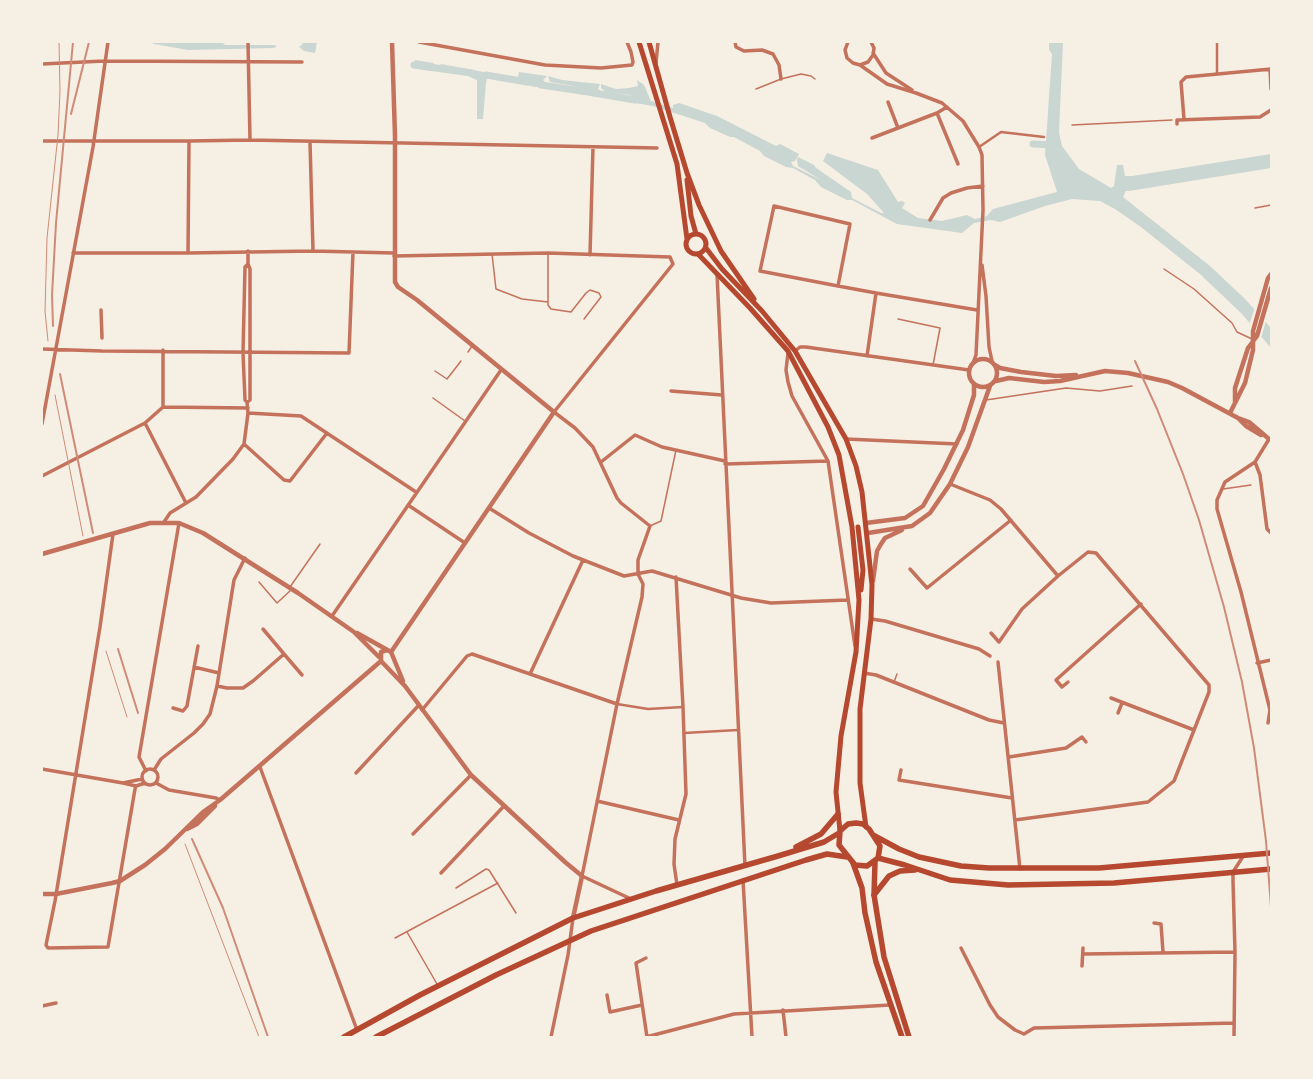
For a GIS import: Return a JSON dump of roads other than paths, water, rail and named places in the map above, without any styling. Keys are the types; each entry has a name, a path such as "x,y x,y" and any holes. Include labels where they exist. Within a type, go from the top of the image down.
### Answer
{"main road":[{"path":"639,42 673,148 682,191 688,250 693,254 698,254 755,313 788,352 828,427 838,455 852,527 859,600"},
{"path":"649,42 687,173 701,210 721,251 762,311"},
{"path":"687,173 691,216 696,234 705,239 706,248 722,269 762,311 795,351 846,439 856,466 862,492 868,533 872,585 871,619 860,709 860,783 866,826"},
{"path":"687,240 696,234"},
{"path":"698,254 706,248"},
{"path":"852,527 858,527 866,523"},
{"path":"858,527 868,533"},
{"path":"858,527 863,570 859,600 856,652 841,736 836,792 840,832 839,845 847,857 853,862 864,867 877,860 919,870 950,880 1008,885 1114,883 1271,869"},
{"path":"778,856 821,834 838,814"},
{"path":"344,1037 438,986 573,918 677,885 824,842 852,823 860,823 866,826 880,846 877,860 874,895 884,957 909,1037"},
{"path":"873,835 899,849 939,862 961,866 1099,868 1271,852"},
{"path":"376,1037 496,975 570,939 616,922 827,854 847,857"},
{"path":"853,862 862,888 869,936 890,1005 902,1037"},
{"path":"874,895 889,876 895,872 919,870"}],"street":[{"path":"42,424 94,142 104,61 108,42"},
{"path":"248,42 250,140"},
{"path":"392,42 395,144 395,282 398,287 417,300 585,438 596,452 617,498 650,526 638,560 638,574 643,584 642,597 617,704 573,918 551,1037"},
{"path":"419,42 545,65 601,68 632,65 633,62 631,52 627,42"},
{"path":"656,65 658,42"},
{"path":"735,42 736,47 744,51 762,50 773,54 779,65 781,79"},
{"path":"866,523 905,518 920,509 929,497 957,444 974,395 974,384 969,376 969,370 974,363 976,355 983,210 982,155 979,147 963,121 947,107 916,92 886,73 873,53 872,42"},
{"path":"1217,42 1217,73"},
{"path":"846,43 847,58 853,63 860,65 887,84 916,92"},
{"path":"860,65 870,60 873,53"},
{"path":"42,64 104,61 292,64 302,62"},
{"path":"1184,119 1181,82 1186,76 1271,69 1271,89"},
{"path":"888,102 898,128"},
{"path":"872,138 937,113 947,107"},
{"path":"1172,120 1177,122 1184,119 1260,117 1271,110"},
{"path":"937,113 958,164"},
{"path":"979,147 1001,132 1044,136"},
{"path":"42,141 94,142 250,140 657,148"},
{"path":"188,253 189,141"},
{"path":"310,142 313,251"},
{"path":"590,255 593,147"},
{"path":"930,220 943,198 951,193 967,188 983,186"},
{"path":"838,286 850,224 774,206 760,271 838,286 876,293 977,310"},
{"path":"42,894 56,894 120,881 160,853 203,812 260,767 381,660 381,652 389,651 554,412 673,264 670,257 548,253 394,255 353,252 248,251 188,253 73,253"},
{"path":"247,402 250,400 250,269 248,264 248,251"},
{"path":"42,349 163,350 243,353 349,353 353,252"},
{"path":"981,258 986,296 989,347 993,363 998,373 996,381"},
{"path":"164,522 170,512 196,497 210,484 233,459 244,444 248,414 247,402 245,400 243,353 245,267 248,264"},
{"path":"717,274 745,866"},
{"path":"1255,338 1253,331 1268,278 1271,274"},
{"path":"1230,413 1245,383 1255,338 1271,288"},
{"path":"867,356 876,293"},
{"path":"101,310 102,338"},
{"path":"1235,402 1235,388 1248,348 1255,338"},
{"path":"795,351 800,347 806,347 969,370"},
{"path":"163,350 163,407"},
{"path":"788,352 786,370 792,396 828,461 856,652"},
{"path":"974,363 981,359 993,363 1000,368 1021,372 1056,376 1081,376"},
{"path":"332,616 501,370"},
{"path":"872,585 877,551 881,544 886,538 926,517 950,484 973,436 984,399 990,386 996,381 1009,378 1044,382 1060,381 1112,371 1160,380 1182,388 1238,418 1249,422 1270,440 1255,462 1225,482 1217,500 1217,508 1241,592 1257,663 1270,710 1268,723"},
{"path":"974,384 981,387 990,386"},
{"path":"671,391 722,395"},
{"path":"42,476 145,423 163,407 248,408"},
{"path":"248,414 301,416 416,492"},
{"path":"145,423 186,503"},
{"path":"244,444 284,480 290,481 327,433"},
{"path":"601,462 635,435 662,447 725,463 828,461"},
{"path":"846,439 957,444"},
{"path":"1255,462 1260,475 1266,529 1271,533"},
{"path":"950,484 990,500 1011,520 1058,576"},
{"path":"408,505 465,543"},
{"path":"489,508 529,534 583,560 624,576 652,571 731,594 770,603 848,600"},
{"path":"910,569 927,588 1011,520"},
{"path":"42,554 150,523 179,523 203,533 245,558 354,632 389,651 405,686"},
{"path":"146,770 139,757 179,523"},
{"path":"868,533 905,528"},
{"path":"113,534 100,627 74,775 56,894 46,945 48,948 108,947 136,786"},
{"path":"991,633 999,642 1022,609 1058,576 1088,552 1096,553 1209,685 1209,692 1174,781 1148,802 1015,820"},
{"path":"154,770 161,759 203,724 213,705 234,580 245,558"},
{"path":"530,674 583,560"},
{"path":"676,577 686,794 674,839 674,864 677,885"},
{"path":"1062,674 1068,682 1062,687 1056,680 1062,674 1141,604"},
{"path":"871,619 886,621 980,649 990,656"},
{"path":"264,629 302,675"},
{"path":"354,632 405,686 471,775 582,876 631,899"},
{"path":"173,708 183,711 187,706 198,646"},
{"path":"217,686 227,688 243,688 284,654"},
{"path":"356,773 421,708 467,656 472,654 617,704 648,709 683,707"},
{"path":"381,660 390,663 393,658"},
{"path":"1257,663 1271,660"},
{"path":"998,662 1020,868"},
{"path":"194,667 219,673"},
{"path":"864,673 876,675 989,720 1004,723"},
{"path":"1111,698 1194,730"},
{"path":"1118,712 1122,703"},
{"path":"684,733 738,730"},
{"path":"1009,757 1066,748 1082,737 1086,742"},
{"path":"260,767 357,1030"},
{"path":"42,769 136,786 144,781"},
{"path":"146,770 154,770"},
{"path":"146,770 143,774 144,781 149,785 156,783 170,790 220,800"},
{"path":"154,770 158,776 156,783"},
{"path":"901,770 898,780 1012,798"},
{"path":"413,834 471,775"},
{"path":"123,783 144,781"},
{"path":"597,801 679,820"},
{"path":"441,873 504,806"},
{"path":"1234,1037 1235,952 1233,872 1247,854"},
{"path":"743,880 752,1037"},
{"path":"1154,923 1161,924 1163,952"},
{"path":"961,948 990,1005 998,1017 1023,1035 1034,1028 1234,1023"},
{"path":"1082,966 1083,948"},
{"path":"1083,954 1235,952"},
{"path":"646,958 636,963 646,1037 734,1014 890,1005"},
{"path":"607,995 610,1012 642,1005"},
{"path":"42,1006 56,1003"},
{"path":"783,1010 786,1037"}],"lane":[{"path":"756,89 781,79 804,73 815,79"},
{"path":"1072,125 1172,120"},
{"path":"1255,208 1271,205"},
{"path":"548,253 548,302 552,309 571,312 590,290 599,293 601,298 584,319"},
{"path":"492,254 496,289 522,299 548,302"},
{"path":"1164,269 1194,289 1232,323 1237,332 1255,338"},
{"path":"898,320 940,328 933,366"},
{"path":"468,352 472,346"},
{"path":"435,371 447,379 461,361"},
{"path":"984,399 989,400 1066,388 1100,391 1132,386"},
{"path":"433,398 465,421"},
{"path":"650,526 661,521 676,450"},
{"path":"1222,490 1251,485"},
{"path":"259,582 277,603 291,588 320,544"},
{"path":"894,682 897,674"},
{"path":"456,888 486,869 489,870 516,913"},
{"path":"395,938 498,883"},
{"path":"407,932 438,986"}],"waterway":[{"path":"414,65 472,73"},
{"path":"486,75 527,82"},
{"path":"541,85 582,91"},
{"path":"594,93 635,100"},
{"path":"1033,144 1055,145"}],"tram line":[{"path":"48,341 45,311 47,238 58,135 60,91 59,42"},
{"path":"55,395 83,536"},
{"path":"106,651 127,717"},
{"path":"185,844 259,1037"}],"railway":[{"path":"53,326 52,295 56,223 73,42"},
{"path":"71,114 89,42"},
{"path":"1135,361 1157,409 1183,474 1199,520 1224,607 1242,682 1254,748 1266,841 1271,907"},
{"path":"60,374 93,533"},
{"path":"118,649 138,713"},
{"path":"192,839 223,908 268,1037"}]}
